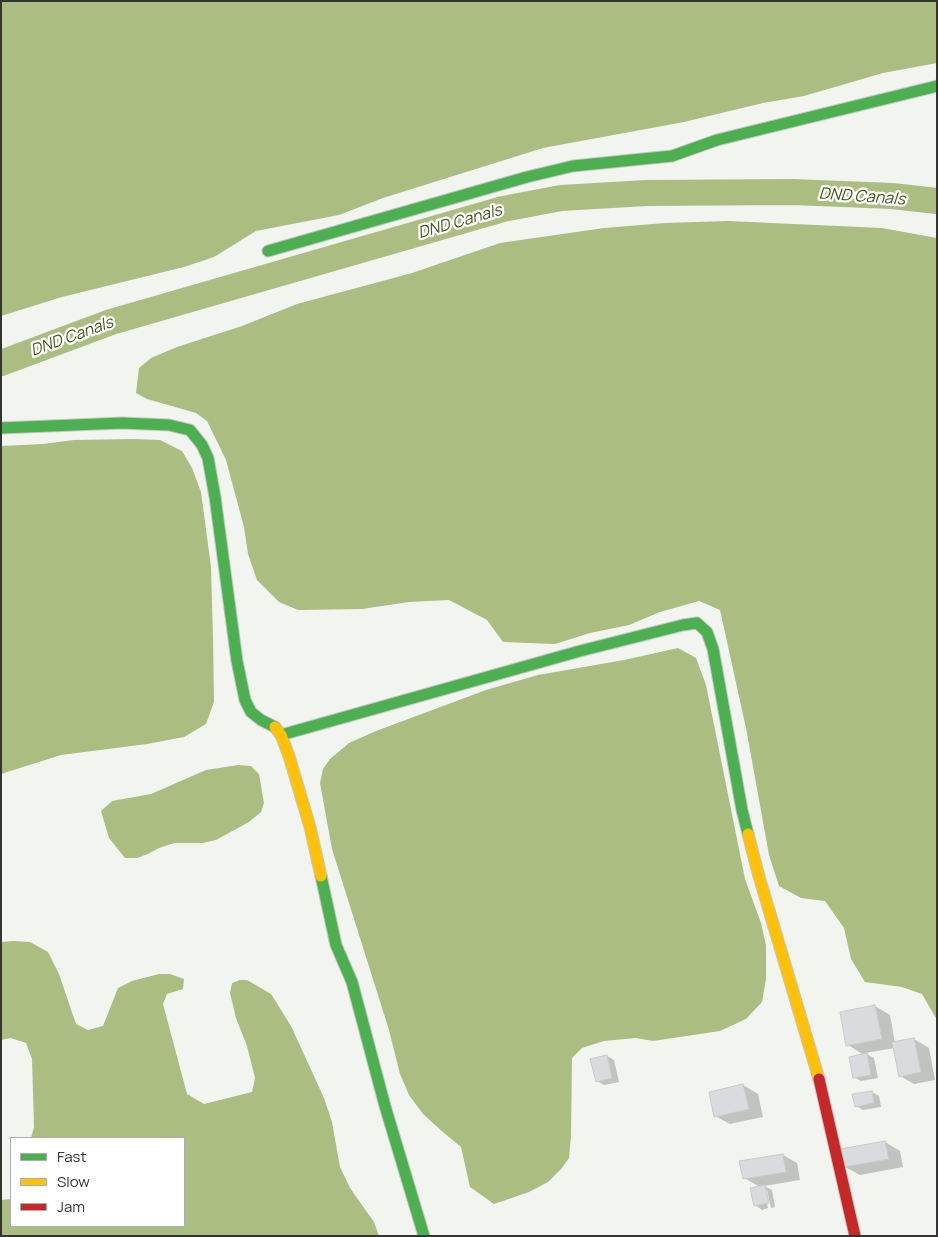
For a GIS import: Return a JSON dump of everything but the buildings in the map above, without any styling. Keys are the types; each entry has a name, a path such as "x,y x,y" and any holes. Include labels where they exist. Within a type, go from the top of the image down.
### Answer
{"street":[{"path":"268,251 527,177 573,166 672,156 717,140 937,86"},
{"path":"1,428 122,423 169,425 190,430 202,445 208,458 237,661 245,700 251,712 261,720 274,725 281,735 310,827 336,945 352,982 384,1106 424,1236"},
{"path":"281,735 580,652 697,623 707,632 713,649 742,810 758,873 816,1062 855,1236"}],"shaded area":[{"path":"1,1 937,1 937,63 883,73 804,96 763,103 684,122 543,148 383,198 339,215 256,231 214,257 184,267 62,297 1,316"},
{"path":"728,221 882,228 937,238 937,1020 922,994 902,987 865,982 851,959 844,928 825,901 801,898 779,886 769,855 746,728 720,610 699,601 660,612 629,625 590,633 555,644 503,642 487,620 449,600 409,602 362,609 298,610 279,602 257,580 248,554 244,527 226,460 207,421 196,413 147,399 136,393 139,368 151,358 177,347 242,326 297,304 412,273 500,243 604,228 665,223"},
{"path":"74,440 160,440 182,451 192,468 201,492 211,567 213,638 214,702 206,724 184,737 147,744 61,755 1,774 1,446"},
{"path":"678,648 696,658 706,685 745,879 761,923 766,945 766,979 762,1002 746,1019 720,1031 653,1041 636,1038 604,1041 582,1048 572,1058 569,1158 548,1182 529,1192 494,1204 470,1187 461,1147 423,1114 409,1095 400,1074 389,1030 332,849 320,783 323,769 330,759 349,743 486,690 538,675 624,660"},
{"path":"238,765 251,766 259,774 264,803 261,812 249,822 216,840 203,843 174,843 137,858 125,858 109,838 101,811 112,801 151,794 206,770"},
{"path":"1,942 30,942 48,952 59,974 76,1024 88,1030 103,1026 118,988 132,981 159,974 170,974 184,979 183,989 167,994 163,1004 187,1094 204,1104 252,1092 255,1078 247,1046 236,1018 230,993 232,983 247,980 271,994 291,1026 324,1098 332,1122 340,1167 350,1188 374,1222 379,1236 1,1236 1,1200 10,1199 10,1227 185,1227 185,1137 31,1137 34,1127 32,1059 26,1043 11,1038 1,1040"}],"waterway":[{"name":"DND Canals","path":"1,363 111,322 503,209 561,198 646,193 793,192 892,196 937,201"}],"traffic: fast":[{"path":"268,251 527,177 573,166 672,156 717,140 937,86"},
{"path":"1,428 122,423 169,425 190,430 202,445 208,458 237,661 245,700 251,712 275,727"},
{"path":"281,735 580,651 697,623 707,632 713,649 748,834"},
{"path":"321,876 336,945 352,982 385,1106 424,1236"}],"traffic: slow":[{"path":"275,727 281,735 289,756 310,827 321,876"},
{"path":"748,834 819,1079"}],"traffic: jam":[{"path":"819,1079 855,1236"}]}
